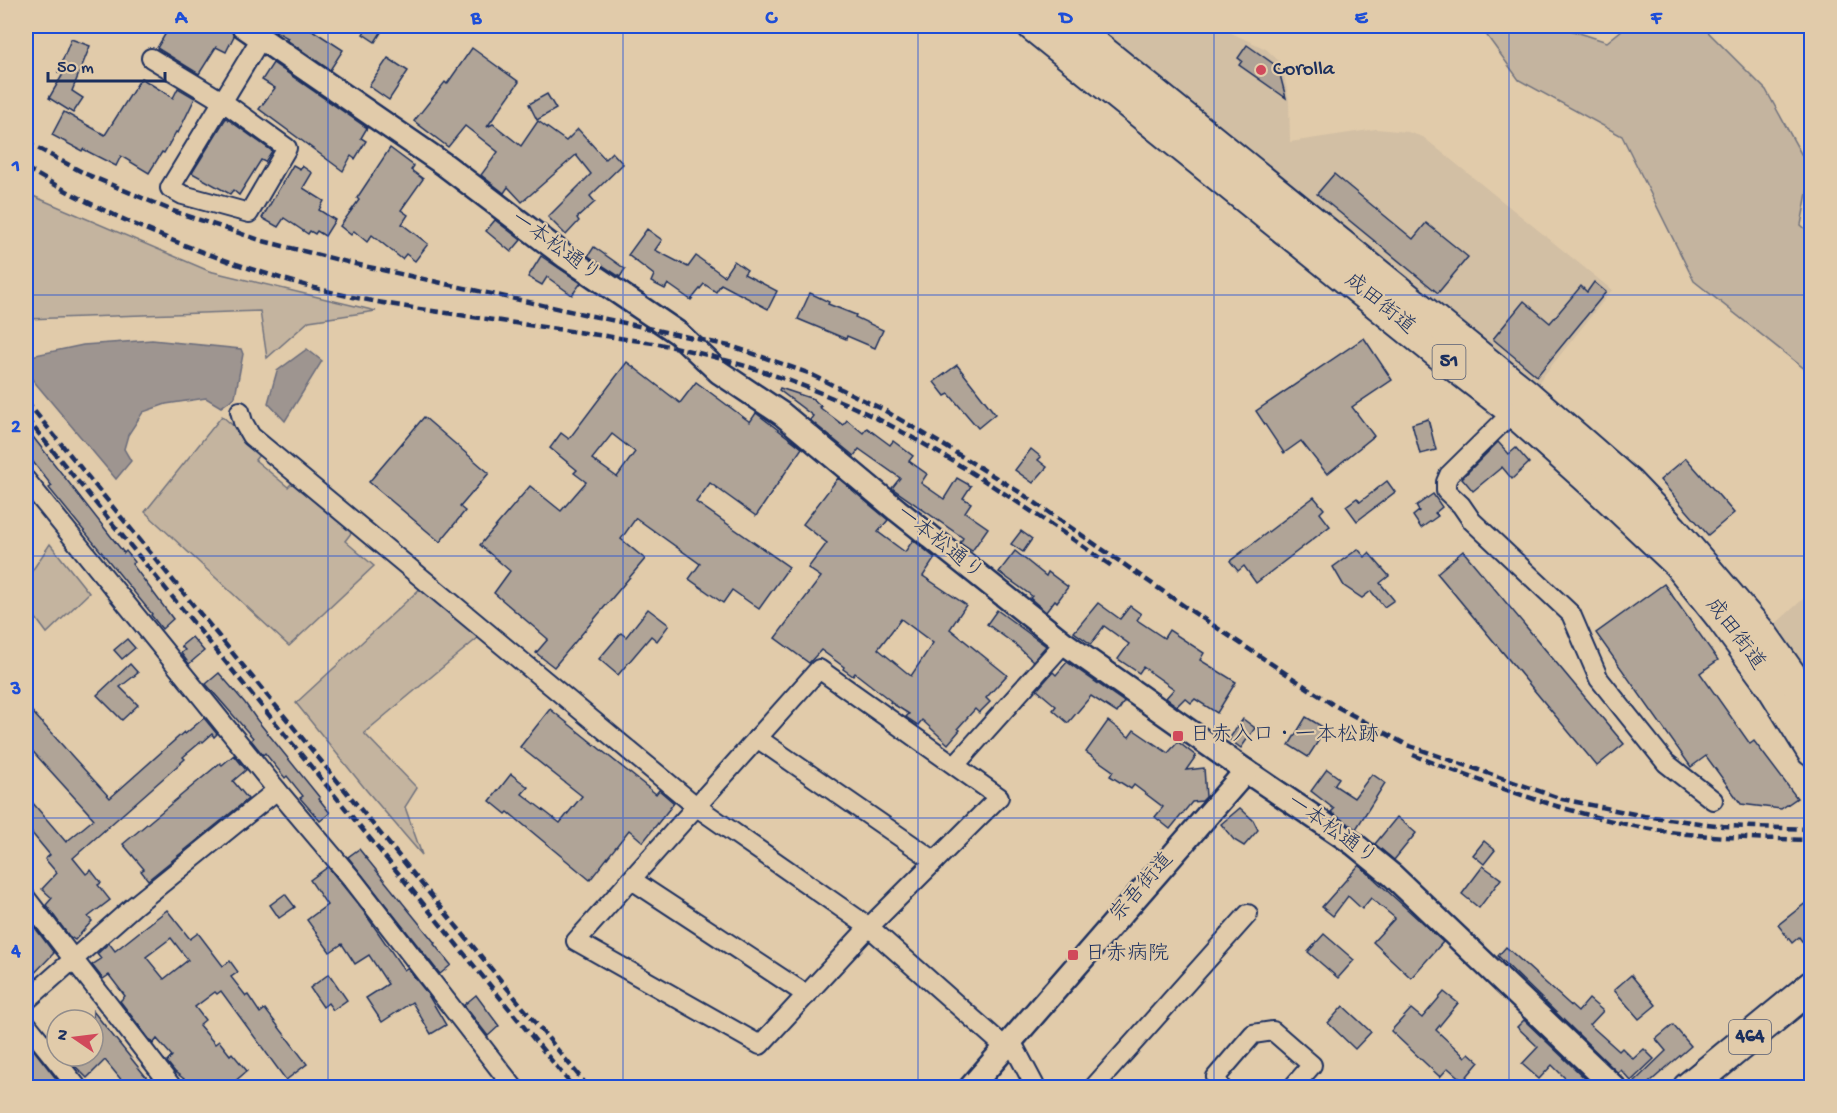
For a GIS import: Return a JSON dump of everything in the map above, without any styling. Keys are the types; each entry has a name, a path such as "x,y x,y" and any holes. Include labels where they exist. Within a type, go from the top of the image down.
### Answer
{"highway":[{"name":"成田街道","path":"1033,26 1442,356 1521,404 1592,481 1677,562 1721,616 1771,685 1812,751"},
{"name":"成田街道","path":"1071,26 1521,404 1628,483 1672,529 1764,637 1812,709"},
{"name":"464","path":"1688,1088 1812,986"},
{"name":"464","path":"1716,1088 1812,1011"}],"street":[{"path":"151,58 222,101 287,148 249,213 183,195 170,188 222,101 252,30"},
{"name":"一本松通り","path":"252,30 445,165 542,240 678,333 719,372 782,414 897,510 1064,643 1354,844 1385,870 1615,1088"},
{"path":"1521,404 1449,475 1446,491 1461,505 1472,521 1571,614 1599,679 1666,763 1713,800"},
{"path":"240,411 250,436 697,807 869,927 1008,1045 1036,1088"},
{"path":"26,480 277,790 353,880 514,1088"},
{"path":"955,765 1064,643"},
{"path":"819,669 999,797 869,927 760,1045 576,942 757,738 819,669"},
{"path":"757,738 935,861"},
{"name":"宗吾街道","path":"970,1088 1246,771"},
{"path":"26,1001 134,906 277,790"},
{"path":"632,879 807,995"},
{"path":"26,898 173,1088"},
{"path":"1093,1088 1248,914"},
{"path":"26,1023 78,1088"},
{"path":"1221,1088 1216,1077 1253,1034 1273,1031 1312,1065 1292,1088"}],"shaded area":[{"path":"1102,26 1216,26 1266,49 1282,64 1289,100 1290,142 1376,129 1408,132 1423,137 1612,290 1537,384 1100,29"},
{"path":"1480,26 1567,26 1570,30 1607,42 1627,26 1702,26 1766,90 1811,172 1801,225 1811,234 1811,374 1694,281 1622,136 1519,80"},
{"path":"26,193 209,271 376,311 309,321 267,358 260,311 26,319"},
{"path":"152,340 241,349 243,354 235,397 221,407 206,398 166,404 143,412 128,435 124,449 131,461 116,479 26,372 26,357 83,345"},
{"path":"307,349 322,361 285,421 268,403 277,371"},
{"path":"222,416 262,451 255,460 288,487 297,478 355,528 345,541 374,566 289,646 145,512"},
{"path":"50,544 89,593 47,633 26,605 26,580"},
{"path":"423,586 479,637 364,733 417,788 405,807 422,855 296,703"},
{"path":"1811,592 1811,688 1773,626"}],"building":[{"path":"170,26 230,26 234,36 226,52 216,47 199,74 157,48"},
{"path":"266,26 315,26 312,30 343,50 330,70 287,40 288,38"},
{"path":"368,26 385,26 375,42 363,34"},
{"path":"71,39 90,46 72,91 83,98 73,113 49,98 63,74 58,72"},
{"path":"1247,45 1278,67 1286,98 1239,65 1242,61 1238,58"},
{"path":"472,48 519,82 487,127 493,124 521,146 538,121 566,141 578,129 605,159 612,152 623,164 590,196 595,202 577,218 579,221 566,235 548,217 591,174 576,155 522,202 508,187 504,193 481,175 498,152 465,126 448,147 414,121 445,82 447,84"},
{"path":"388,58 408,71 389,100 369,86"},
{"path":"273,63 367,128 361,138 366,141 355,159 351,156 343,171 259,109 275,88 262,80"},
{"path":"141,78 173,98 178,88 195,98 178,133 176,132 149,173 121,156 116,166 52,135 64,112 105,135"},
{"path":"547,94 556,109 537,120 529,104"},
{"path":"226,118 272,151 265,162 261,160 239,195 233,190 230,194 192,173"},
{"path":"390,148 414,166 411,170 423,179 401,210 408,215 402,224 428,244 415,261 406,254 402,259 372,235 367,242 354,231 351,235 340,226 359,200 357,198"},
{"path":"293,165 300,169 302,166 312,173 303,188 324,201 319,210 335,220 325,236 317,231 315,234 310,231 308,234 284,218 278,227 262,218"},
{"path":"1334,174 1413,239 1426,223 1468,257 1438,293 1317,194"},
{"path":"495,220 521,240 511,252 486,231"},
{"path":"647,229 662,240 655,250 688,267 696,256 724,276 734,261 747,270 744,274 777,291 768,309 721,284 716,292 704,284 691,300 668,284 665,289 651,282 654,275 628,255"},
{"path":"594,247 625,269 620,277 588,256"},
{"path":"541,256 581,283 572,295 547,277 542,285 528,277"},
{"path":"1594,282 1606,292 1537,376 1493,339 1524,301 1550,323 1581,286 1587,292"},
{"path":"810,293 883,330 875,348 798,319"},
{"path":"1364,338 1392,380 1352,407 1374,436 1327,474 1301,441 1284,453 1256,411"},
{"path":"627,362 680,403 696,382 750,422 756,413 802,448 756,516 710,483 696,502 789,567 759,609 732,590 723,603 689,579 700,564 636,518 621,539 645,559 554,667 536,653 548,639 494,593 510,571 480,545 530,486 561,511 586,482 574,473 577,470 550,448 561,433 569,439","holes":["612,434 635,452 617,477 592,459"]},
{"path":"957,365 995,414 978,428 949,394 945,396 934,382"},
{"path":"780,388 813,399 821,406 819,407 843,425 847,420 863,433 867,428 890,445 893,441 913,456 909,461 927,474 921,483 944,499 957,478 971,486 963,498 971,503 965,512 988,528 972,551 960,543 963,538 892,488 900,478 859,449 854,456 810,420 813,416 779,390"},
{"path":"424,417 489,473 460,507 465,511 440,542 369,482"},
{"path":"1428,419 1436,450 1420,454 1412,424"},
{"path":"26,428 124,553 126,551 135,562 132,564 173,619 162,629 49,488 52,486 26,453"},
{"path":"1498,442 1509,454 1516,448 1529,463 1512,479 1502,467 1473,491 1462,478"},
{"path":"1031,449 1041,457 1038,460 1047,467 1033,483 1015,470"},
{"path":"1686,458 1734,513 1708,535 1660,480"},
{"path":"838,478 888,520 878,532 905,552 913,540 935,558 923,576 966,605 950,629 1007,675 986,698 990,702 979,713 975,709 958,728 960,730 948,744 922,720 918,725 906,717 909,714 890,702 855,673 853,676 843,669 844,667 821,650 809,663 775,638 821,577 808,568 827,543 803,524","holes":["901,619 933,643 911,676 878,649"]},
{"path":"1387,481 1395,492 1357,521 1346,506 1357,498 1360,502"},
{"path":"1433,494 1442,507 1435,513 1438,516 1421,528 1413,516 1419,511 1416,506"},
{"path":"1314,497 1324,509 1320,513 1330,526 1256,583 1244,566 1238,571 1230,561"},
{"path":"1021,531 1032,539 1023,552 1011,544"},
{"path":"1358,549 1365,557 1369,553 1389,576 1380,583 1394,600 1384,607 1371,591 1362,598 1344,586 1333,567"},
{"path":"1015,551 1046,576 1048,572 1068,587 1046,612 1030,598 1032,596 999,572"},
{"path":"1463,551 1624,744 1597,766 1437,573"},
{"path":"1664,584 1718,660 1700,673 1750,744 1754,741 1797,798 1781,809 1741,804 1706,756 1691,767 1596,633"},
{"path":"1098,603 1120,619 1130,606 1141,614 1137,620 1164,638 1169,630 1204,653 1200,660 1236,682 1217,713 1195,699 1191,703 1185,698 1177,706 1166,698 1174,689 1143,667 1139,673 1118,659 1129,644 1104,626 1091,644 1074,632"},
{"path":"648,609 669,625 657,641 651,636 618,675 599,659 621,633 626,637"},
{"path":"997,610 1046,646 1033,661 987,624"},
{"path":"192,637 204,651 189,664 181,653 185,650 181,646"},
{"path":"127,639 135,648 122,659 114,650"},
{"path":"1067,662 1124,702 1117,713 1091,696 1068,723 1053,710 1056,706 1037,690 1053,672 1056,675"},
{"path":"130,664 138,673 120,687 138,705 122,720 97,695"},
{"path":"219,673 320,798 330,813 320,821 300,798 303,796 287,776 285,778 265,753 263,755 251,740 253,738 206,684"},
{"path":"26,705 110,798 184,732 185,734 204,718 217,734 214,737 212,734 183,757 185,759 73,858 86,874 91,870 101,883 98,885 110,900 88,917 92,921 75,940 69,936 46,905 52,898 42,889 57,873 45,859 50,855 26,826 26,795 66,842 94,819 26,744"},
{"path":"550,709 656,794 659,790 674,803 643,842 629,830 590,880 508,812 506,814 490,801 511,774 528,787 522,794 560,823 582,796 520,747"},
{"path":"1306,717 1326,729 1308,757 1289,745"},
{"path":"1243,719 1255,728 1241,748 1229,739"},
{"path":"1108,721 1129,737 1134,730 1168,753 1178,742 1196,756 1186,770 1204,768 1206,797 1202,801 1192,802 1170,829 1155,817 1163,807 1134,785 1131,789 1110,776 1113,771 1086,752"},
{"path":"234,755 246,770 233,781 248,799 148,880 141,871 144,869 123,844 220,763 222,765"},
{"path":"1327,769 1339,778 1334,785 1354,798 1372,774 1385,783 1356,829 1331,812 1334,809 1311,791"},
{"path":"1240,808 1253,820 1258,830 1244,846 1234,840 1221,824"},
{"path":"1397,817 1416,833 1394,860 1375,844"},
{"path":"1484,841 1495,850 1484,864 1473,855"},
{"path":"359,849 451,965 440,974 348,857"},
{"path":"1359,865 1443,942 1411,978 1373,942 1395,918 1371,898 1362,909 1348,896 1333,916 1322,907"},
{"path":"1483,866 1501,879 1479,908 1462,894"},
{"path":"328,867 364,912 404,970 407,968 427,993 446,1025 431,1034 412,1002 382,1022 366,998 388,984 369,955 355,964 342,944 330,952 307,920 327,905 310,880"},
{"path":"285,894 295,907 279,918 270,905"},
{"path":"1812,898 1812,938 1804,944 1799,937 1792,943 1778,925"},
{"path":"167,910 190,939 198,933 223,966 230,961 238,972 231,977 246,996 248,995 260,1013 265,1009 307,1064 286,1080 221,991 217,994 215,992 195,1007 205,1020 199,1025 215,1044 219,1041 247,1071 227,1088 196,1088 175,1072 167,1062 172,1056 157,1039 153,1044 120,1001 125,996 109,975 103,979 92,965 101,959 97,954 109,943 115,951","holes":["171,938 188,960 164,979 146,957"]},
{"path":"30,921 54,953 26,982 26,926"},
{"path":"1324,934 1354,960 1338,978 1308,952"},
{"path":"1506,947 1578,1012 1589,999 1603,1011 1590,1025 1619,1051 1622,1048 1633,1059 1644,1049 1654,1059 1631,1081 1621,1070 1618,1073 1498,956"},
{"path":"329,974 347,1000 333,1010 328,1003 323,1007 310,988"},
{"path":"1631,975 1656,1005 1639,1019 1614,990"},
{"path":"1444,992 1458,1003 1436,1030 1465,1057 1469,1053 1479,1062 1463,1081 1448,1068 1440,1077 1391,1031 1411,1009 1422,1018"},
{"path":"476,995 499,1026 488,1036 464,1005"},
{"path":"1343,1006 1371,1032 1355,1049 1328,1023"},
{"path":"1524,1020 1595,1088 1575,1088 1552,1065 1539,1079 1522,1064 1538,1047 1517,1027"},
{"path":"1673,1025 1691,1046 1643,1088 1640,1088 1635,1081 1666,1051 1656,1039"},
{"path":"105,1026 155,1088 128,1088 105,1060"},
{"path":"26,1040 45,1064 45,1068 48,1068 58,1081 51,1088 37,1088 26,1076"},
{"path":"77,1068 97,1068 87,1078"}],"railway":[{"path":"26,142 86,174 173,211 263,241 355,264 734,347 808,373 882,409 1021,493 1187,608 1332,704 1407,745 1562,799 1644,816 1723,826 1812,829"},
{"path":"26,168 91,204 159,235 229,262 319,289 410,307 659,344 768,373 822,393 874,417 936,451 1113,567"},
{"path":"26,401 589,1088"},
{"path":"26,418 574,1088"},
{"path":"1413,755 1524,796 1610,821 1660,831 1747,838 1812,840"}],"place":[{"name":"Corolla","path":"1261,70"},
{"name":"日赤入口・一本松跡","path":"1178,736"},
{"name":"日赤病院","path":"1073,955"}]}
